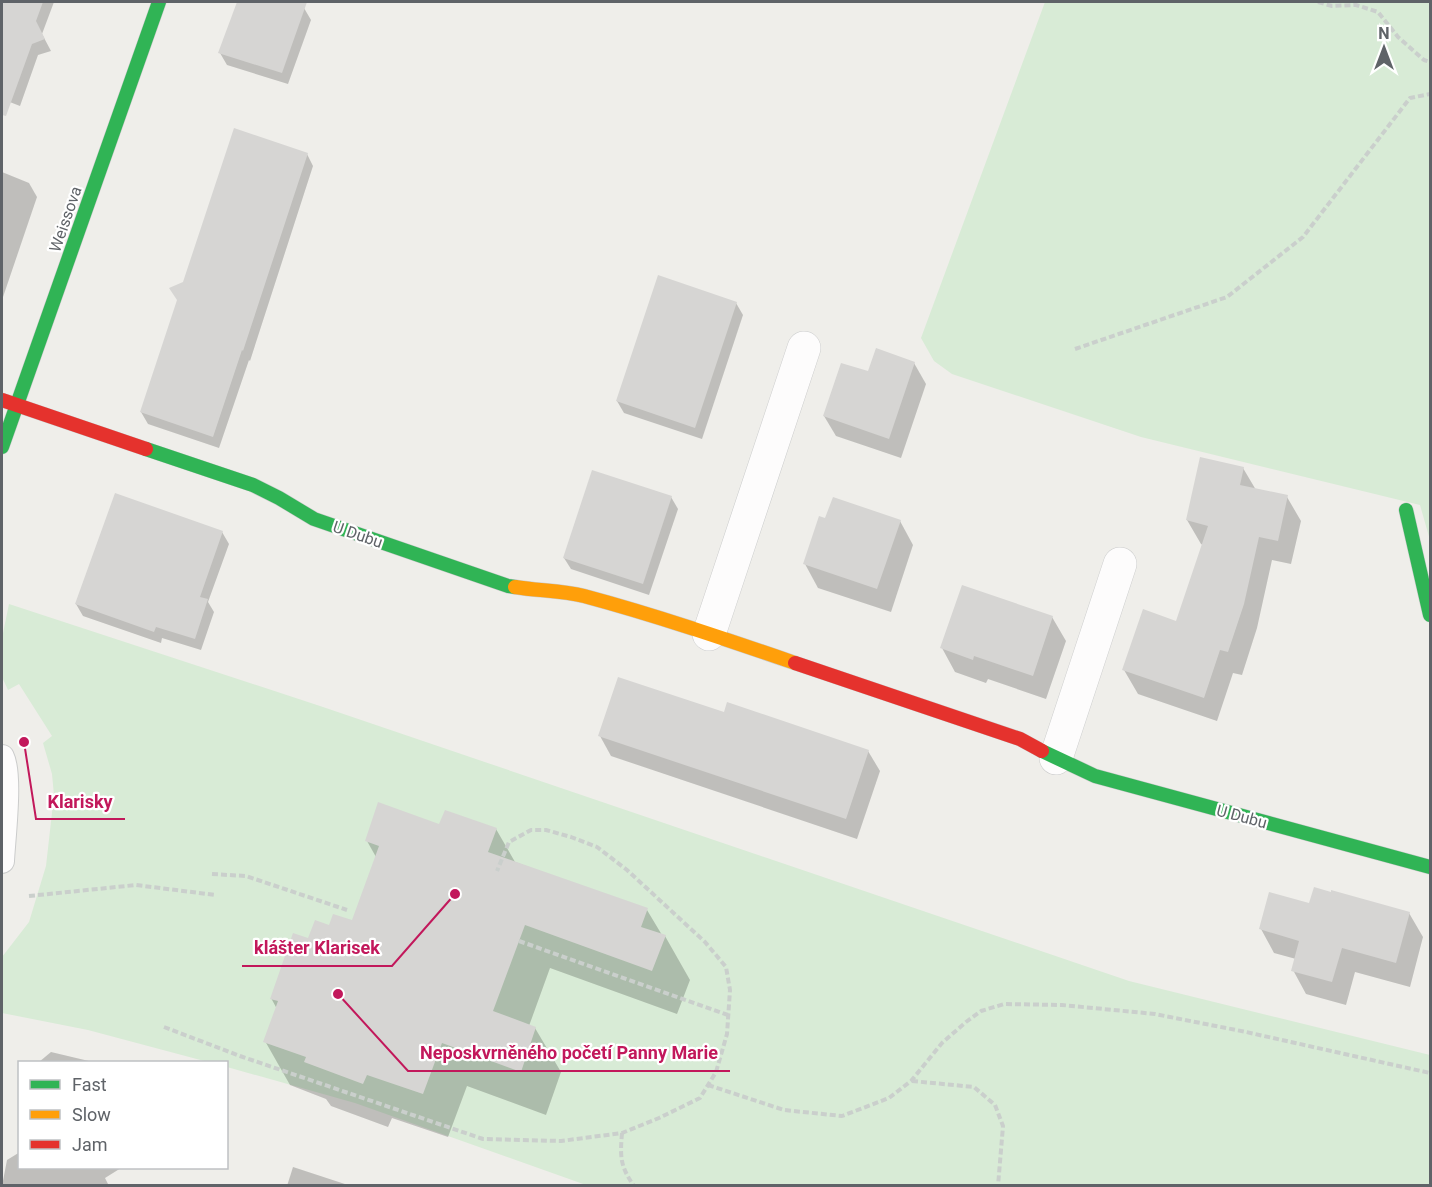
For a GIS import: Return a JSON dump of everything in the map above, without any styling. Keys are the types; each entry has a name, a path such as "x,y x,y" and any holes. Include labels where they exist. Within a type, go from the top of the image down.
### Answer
{"street":[{"name":"Weissova","path":"2,447 159,2"},
{"path":"709,634 804,348"},
{"name":"U Dubu","path":"2,400 253,485 314,519 508,586 583,596 709,634 1020,739 1095,776 1431,867"},
{"path":"1406,510 1431,615"},
{"path":"1056,758 1120,564"}],"lane":[{"path":"2,757 5,764 5,791 2,861"}],"path":[{"path":"1318,2 1332,6 1356,5 1378,12 1398,37 1424,60 1431,62"},
{"path":"1075,349 1227,297 1303,237 1410,98 1431,93"},
{"path":"164,1027 240,1056 483,1139 561,1140 622,1133 700,1098 716,1072 727,1034 730,990 726,967 705,942 627,870 597,847 559,833 531,830 509,842 497,871"},
{"path":"212,874 246,876 347,910"},
{"path":"29,896 136,885 215,895"},
{"path":"519,941 728,1015"},
{"path":"708,1085 784,1110 842,1116 889,1098 911,1081 942,1043 966,1022 981,1011 1004,1004 1062,1005 1155,1014 1431,1073"},
{"path":"911,1081 974,1087 995,1105 1003,1126 998,1185"},
{"path":"622,1133 620,1148 623,1171 634,1185"}],"green space":[{"path":"1045,2 1430,2 1430,540 1420,505 1141,437 952,374 934,361 921,338"},
{"path":"9,604 320,706 1129,981 1430,1055 1430,1185 586,1185 355,1103 228,1067 228,1061 204,1061 88,1030 2,1013 2,957 29,922 46,866 54,795 52,774 43,743 52,736 19,684 8,690 2,677 2,638"}],"building":[{"path":"2,2 43,2 36,21 45,39 32,44 6,116 2,115"},
{"path":"237,2 307,2 282,73 218,53"},
{"path":"234,128 308,153 213,437 140,412 177,300 169,288 183,282"},
{"path":"658,275 737,302 695,428 616,401"},
{"path":"876,348 915,362 889,439 823,416 841,363 868,371"},
{"path":"1200,457 1244,467 1240,485 1288,495 1278,541 1259,537 1244,604 1228,652 1220,650 1204,698 1122,670 1143,609 1176,621 1208,526 1186,520"},
{"path":"592,470 672,496 643,584 563,558"},
{"path":"115,493 223,531 200,597 208,599 195,639 156,627 154,632 75,604"},
{"path":"833,497 901,520 877,589 803,564 819,516 825,518"},
{"path":"962,585 1053,616 1033,676 974,656 973,660 940,648"},
{"path":"618,677 724,712 727,702 869,750 846,819 598,736"},
{"path":"378,802 439,824 445,810 497,828 488,852 648,908 641,927 666,935 652,971 525,925 493,1011 536,1027 521,1072 442,1043 423,1094 367,1075 363,1084 304,1062 306,1057 263,1042 278,1001 270,999 293,933 308,938 315,920 329,925 333,914 352,920 379,846 365,841"},
{"path":"1314,887 1410,912 1396,963 1342,948 1332,982 1291,971 1299,941 1259,929 1269,892 1309,903"}],"traffic: fast":[{"path":"2,447 159,2"},
{"path":"146,449 253,485 314,519 515,587"},
{"path":"1406,510 1430,615"},
{"path":"1042,751 1095,776 1430,867"}],"traffic: slow":[{"path":"515,587 584,596 664,619 795,663"}],"traffic: jam":[{"path":"2,400 146,449"},
{"path":"795,663 1020,739 1042,751"}],"place":[{"name":"Klarisky","path":"24,742"},
{"name":"klášter Klarisek","path":"455,894"},
{"name":"Neposkvrněného početí Panny Marie","path":"338,994"}]}
